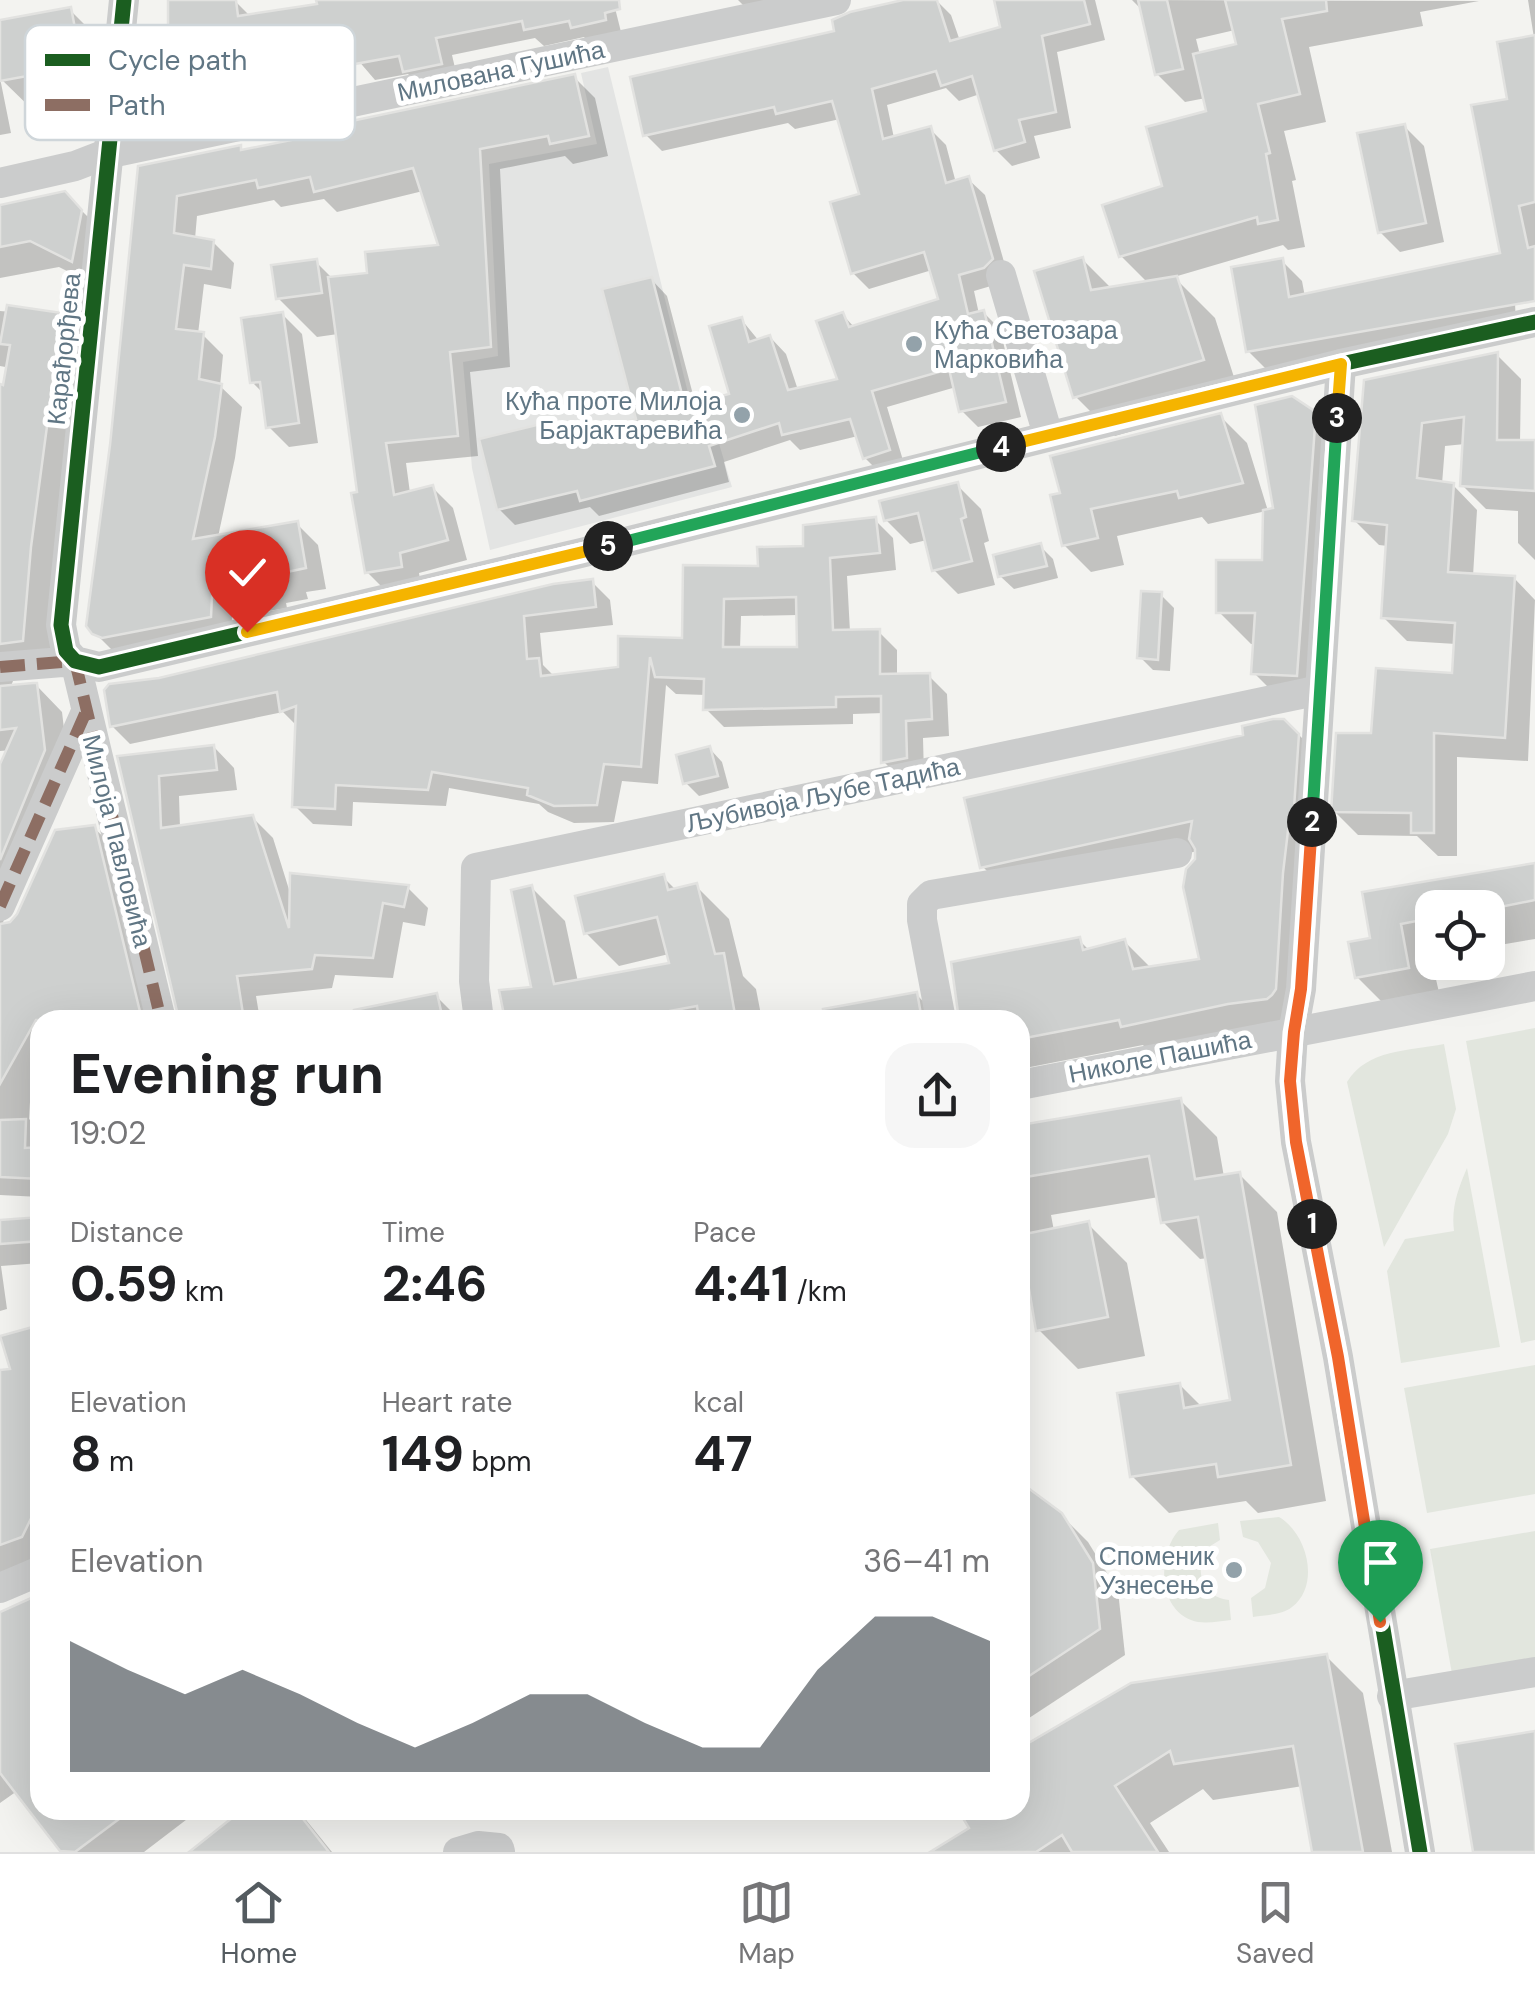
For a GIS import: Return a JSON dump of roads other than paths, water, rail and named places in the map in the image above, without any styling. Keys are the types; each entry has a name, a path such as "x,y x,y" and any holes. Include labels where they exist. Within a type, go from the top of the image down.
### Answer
{"street":[{"name":"Карађорђева","path":"121,25 124,0"},
{"name":"Милована Гушића","path":"355,101 836,0"},
{"name":"Карађорђева","path":"76,661 66,651 61,625 106,190 108,140"},
{"name":"Милована Гушића","path":"0,183 172,140"},
{"path":"1000,275 1048,435"},
{"path":"0,666 76,661 93,667 112,664 581,553 1341,364 1535,322"},
{"path":"1341,364 1301,989 1290,1081 1296,1142 1338,1357 1420,1852"},
{"name":"Милоја Павловића","path":"76,661 159,1010"},
{"name":"Љубивоја Љубе Тадића","path":"478,1010 474,981 476,868 1320,690"},
{"path":"0,906 86,714"},
{"path":"939,1010 922,920 922,904 932,895 1177,853"},
{"name":"Николе Пашића","path":"1030,1083 1535,986"},
{"path":"0,1588 30,1574"},
{"path":"1392,1696 1535,1672"},
{"path":"458,1852 478,1846 499,1848 500,1852"}],"place":[{"name":"Кућа Светозара Марковића","path":"914,344"},
{"name":"Кућа проте Милоја Барјактаревића","path":"742,415"},
{"name":"Споменик Узнесење","path":"1234,1570"}]}
